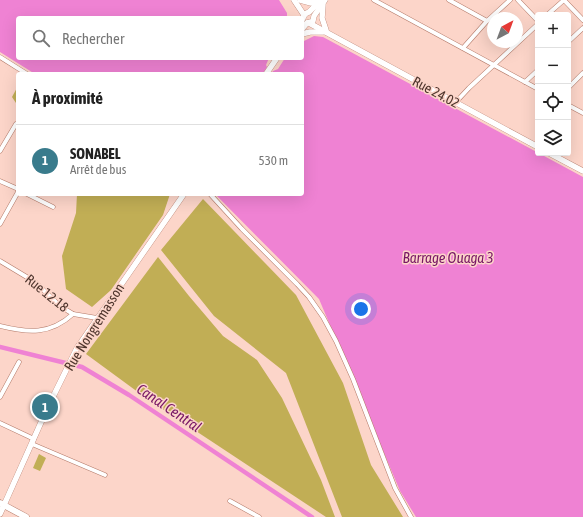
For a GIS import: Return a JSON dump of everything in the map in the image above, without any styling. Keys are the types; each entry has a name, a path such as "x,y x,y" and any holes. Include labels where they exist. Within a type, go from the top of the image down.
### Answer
{"main road":[{"path":"2,504 26,517"}],"street":[{"path":"294,0 308,18"},
{"path":"299,0 308,18"},
{"path":"299,0 307,2 322,1"},
{"path":"374,0 535,87"},
{"path":"449,0 487,20"},
{"path":"497,12 510,0"},
{"path":"518,0 535,19"},
{"path":"551,12 564,0 583,20"},
{"path":"308,18 322,1"},
{"path":"304,34 325,31 322,18 322,1"},
{"name":"Rue 24.02","path":"308,18 334,37 535,145"},
{"path":"463,48 487,22"},
{"path":"456,102 468,88 535,25"},
{"path":"571,39 583,28"},
{"path":"0,57 24,72"},
{"path":"267,72 276,60"},
{"path":"525,82 535,73"},
{"path":"571,85 583,73"},
{"path":"571,107 583,113"},
{"path":"0,151 16,124"},
{"path":"555,156 583,171"},
{"path":"0,181 16,190"},
{"path":"0,224 16,195"},
{"path":"31,196 53,207"},
{"name":"Rue Nongremasson","path":"0,514 2,504 67,366 98,318 183,196"},
{"path":"212,196 309,297 323,317 336,341 352,379 395,488 411,517"},
{"name":"Rue 12.18","path":"0,261 35,282 55,303 72,314"},
{"path":"0,326 24,331 51,329 72,314 98,318"},
{"path":"0,397 19,362"},
{"path":"0,423 33,441 105,475"},
{"path":"230,501 259,517"}],"shaded area":[{"path":"16,90 16,103 12,97"},
{"path":"77,196 169,196 163,215 111,290 92,307 66,289 62,256 76,213"},
{"path":"203,199 296,295 343,383 371,465 403,517 342,517 286,373 214,316 161,250"},
{"path":"158,257 223,336 257,360 282,398 321,480 335,517 326,517 146,398 86,354"},
{"path":"39,454 46,458 40,471 33,468"}],"water":[{"path":"0,0 279,0 287,13 287,16 16,16 16,60 268,60 264,72 32,72 0,52"},
{"name":"Barrage Ouaga 3","path":"314,36 323,37 535,151 535,156 544,156 583,177 583,517 416,517 400,491 319,299 217,196 304,196 304,72 272,72 278,69 284,60 304,60 304,41"}],"waterway":[{"name":"Canal Central","path":"0,347 82,367 129,395 312,517"}],"place":[{"name":"SONABEL","path":"45,407"}]}
